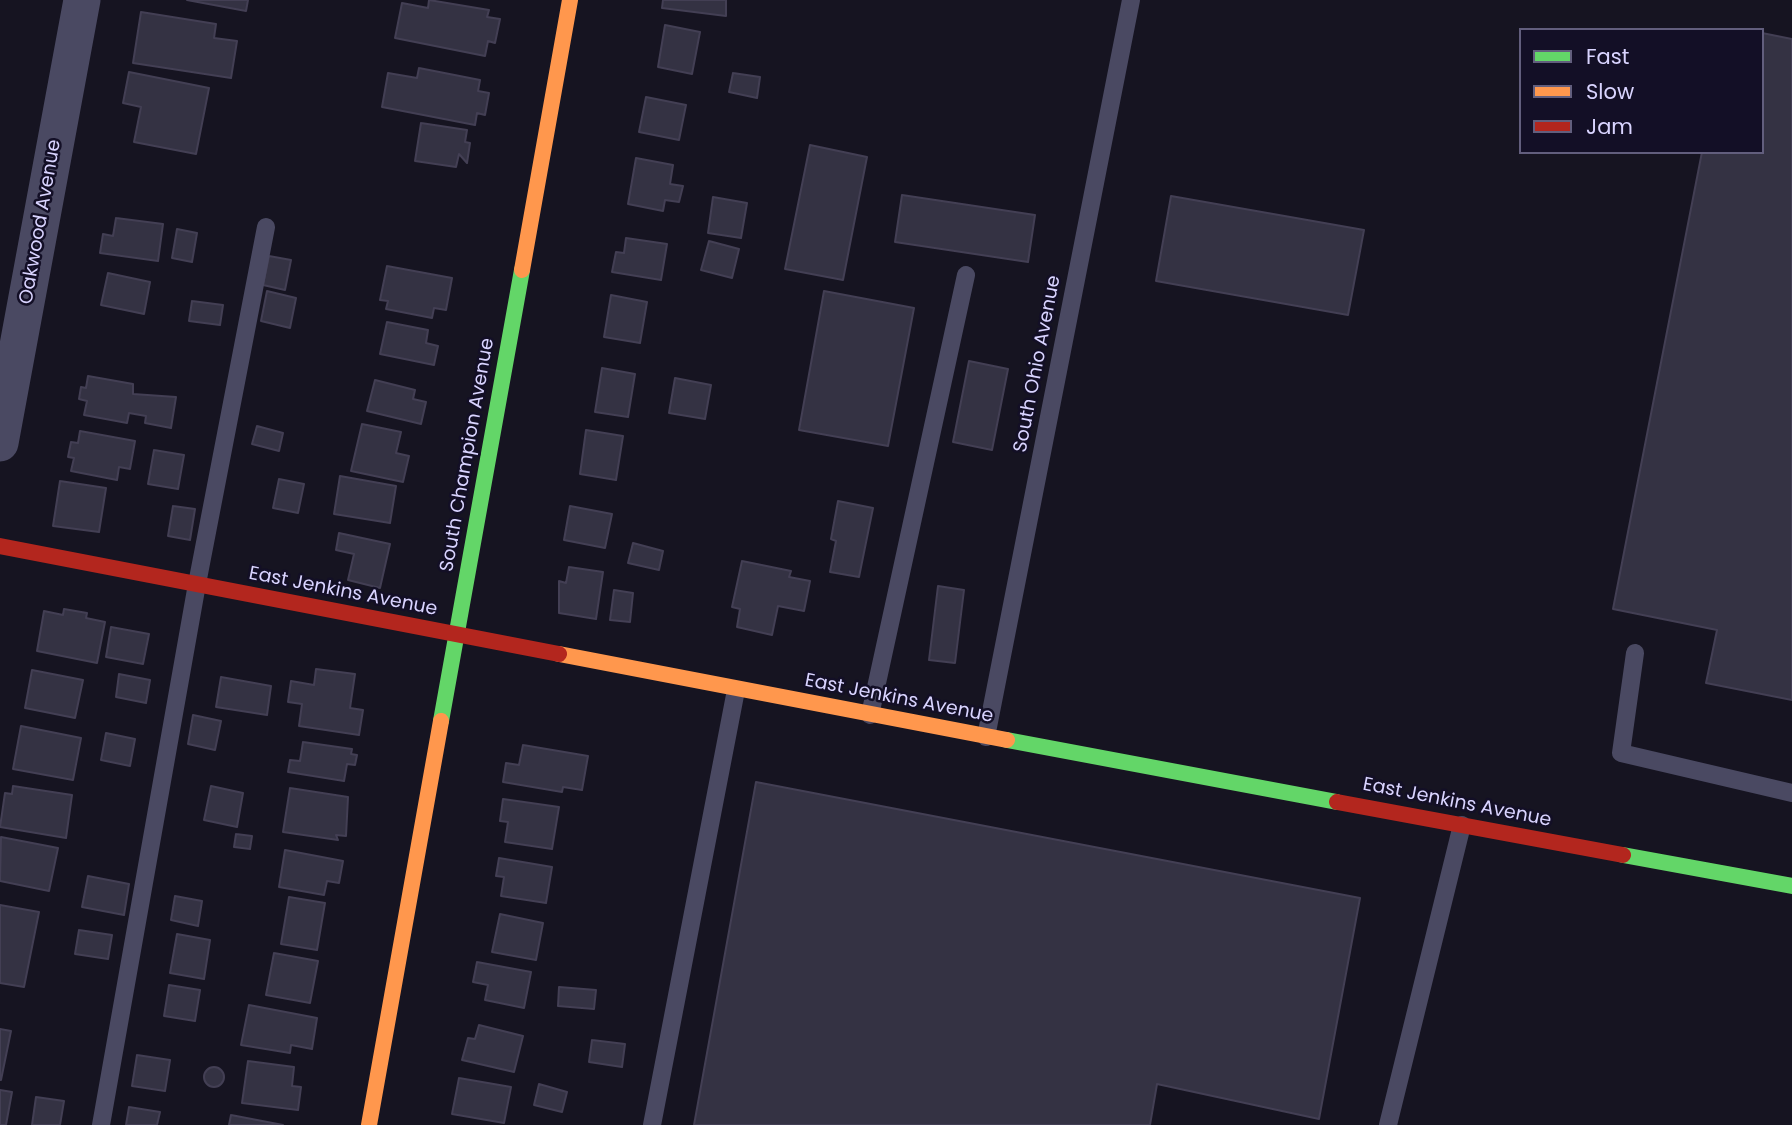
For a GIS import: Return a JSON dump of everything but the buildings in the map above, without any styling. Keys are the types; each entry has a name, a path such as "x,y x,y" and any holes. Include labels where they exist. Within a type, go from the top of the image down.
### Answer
{"street":[{"name":"Oakwood Avenue","path":"0,443 82,0"},
{"name":"South Champion Avenue","path":"369,1125 570,0"},
{"name":"East Jenkins Avenue","path":"0,546 736,690 1792,886"}],"lane":[{"name":"South Ohio Avenue","path":"986,737 1131,0"},
{"path":"101,1125 197,584 266,228"},
{"path":"870,715 966,275"},
{"path":"1635,653 1621,753 1792,793"},
{"path":"652,1125 736,690"},
{"path":"1388,1125 1462,825"}],"traffic: fast":[{"path":"441,721 522,270"},
{"path":"1007,740 1337,802"},
{"path":"1623,855 1792,886"}],"traffic: slow":[{"path":"522,270 570,0"},
{"path":"559,654 1007,740"},
{"path":"369,1125 441,721"}],"traffic: jam":[{"path":"0,546 559,654"},
{"path":"1337,802 1623,855"}]}
